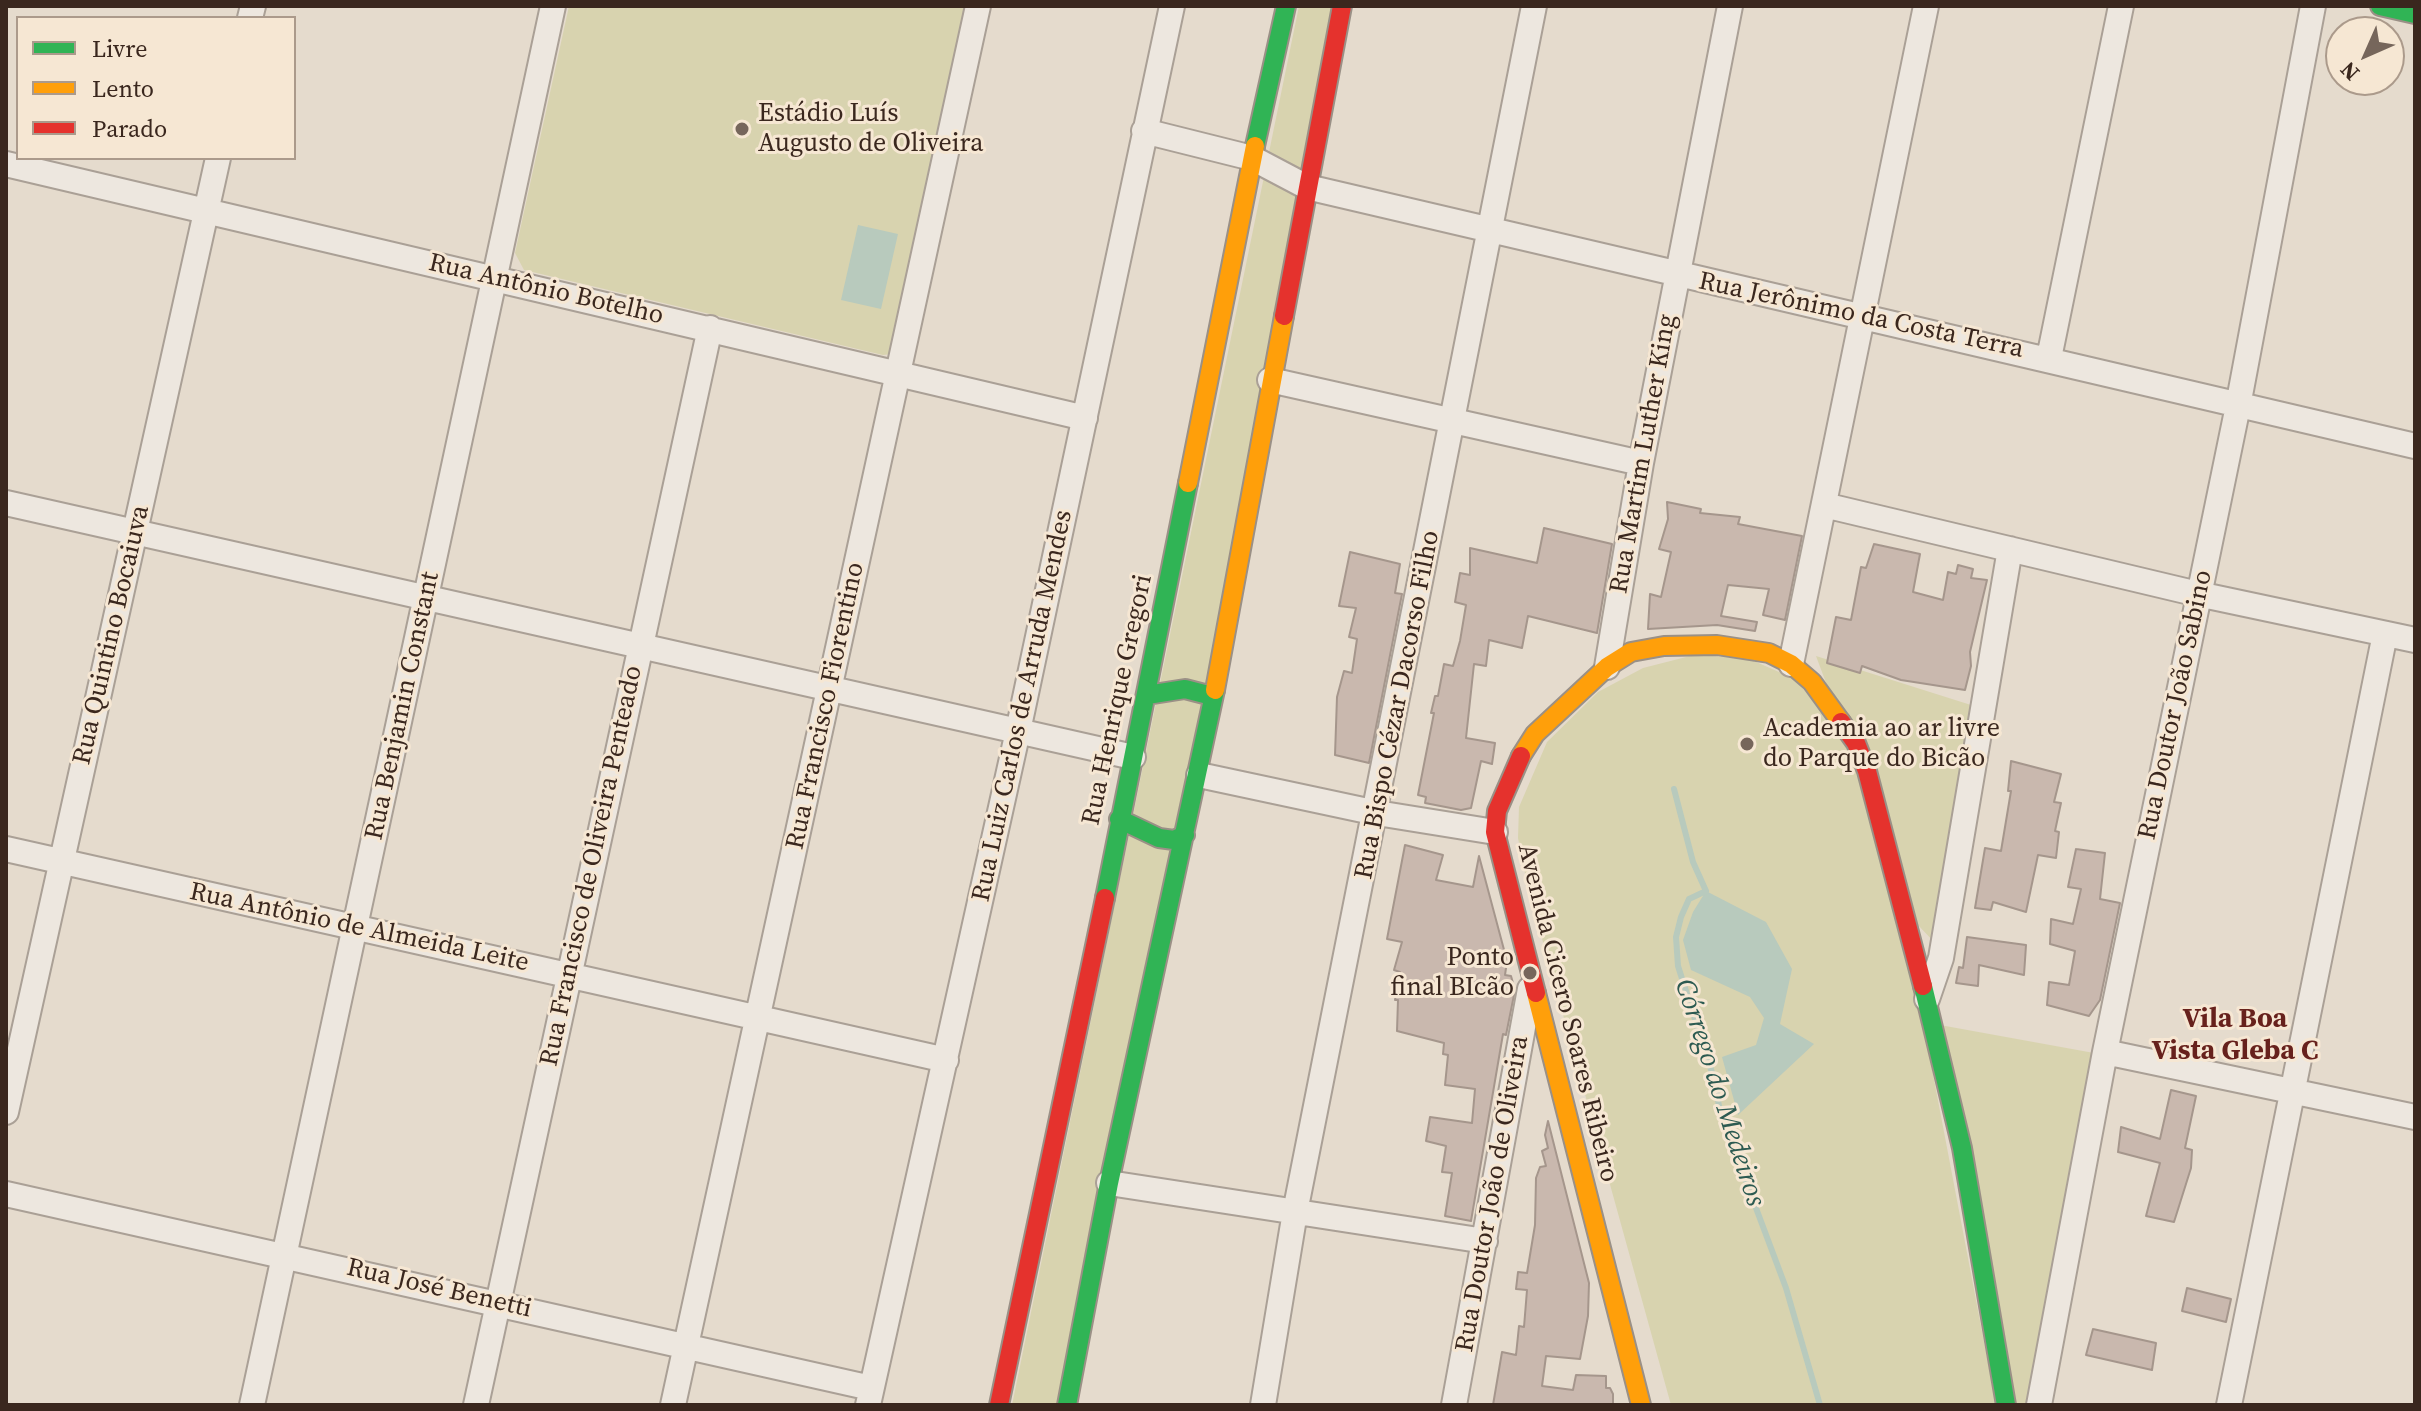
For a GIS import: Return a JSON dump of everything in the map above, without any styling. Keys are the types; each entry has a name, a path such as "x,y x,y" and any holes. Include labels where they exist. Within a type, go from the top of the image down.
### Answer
{"main road":[{"name":"Rua Henrique Gregori","path":"999,1405 1147,695 1252,158 1286,6"},
{"path":"1067,1405 1109,1183 1199,775 1270,380 1342,6"},
{"path":"2380,6 2415,14"},
{"name":"Avenida Cicero Soares Ribeiro","path":"1641,1405 1495,832 1497,811 1514,767 1535,734 1607,667 1631,652 1664,646 1729,645 1769,653 1791,664"},
{"path":"1791,664 1812,682 1856,743 1887,837 1962,1148 2006,1405"},
{"path":"1147,695 1185,689 1212,696"},
{"path":"1119,819 1159,838 1174,840 1185,835"}],"street":[{"name":"Rua Benjamin Constant","path":"252,1405 553,6"},
{"name":"Rua Francisco Fiorentino","path":"673,1405 760,1019 978,6"},
{"name":"Rua Luiz Carlos de Arruda Mendes","path":"870,1397 1018,731 1172,6"},
{"name":"Rua Bispo Cézar Dacorso Filho","path":"1263,1405 1295,1212 1455,421 1534,6"},
{"name":"Rua Martim Luther King","path":"1607,667 1641,463 1730,6"},
{"path":"1791,664 1926,6"},
{"path":"2049,358 2121,6"},
{"name":"Rua Doutor João Sabino","path":"2039,1405 2105,1052 2238,406 2313,6"},
{"name":"Rua Jerônimo da Costa Terra","path":"1144,131 1252,158 1307,187 1677,276 2049,358 2238,406 2415,446"},
{"name":"Rua Quintino Bocaiuva","path":"6,1112 218,160"},
{"name":"Rua Antônio Botelho","path":"6,164 1085,418"},
{"name":"Rua Francisco de Oliveira Penteado","path":"476,1405 710,328"},
{"path":"1270,380 1641,463"},
{"path":"6,503 425,600 1133,757"},
{"path":"1824,505 2198,594 2415,640"},
{"path":"1927,999 1941,958 2010,549"},
{"path":"2229,1405 2385,634"},
{"path":"1199,775 1377,813 1495,832"},
{"name":"Rua Antônio de Almeida Leite","path":"6,849 946,1060"},
{"name":"Rua Doutor João de Oliveira","path":"1454,1405 1532,983"},
{"path":"2105,1052 2415,1117"},
{"path":"1109,1183 1485,1241"},
{"name":"Rua José Benetti","path":"6,1194 687,1346 870,1397"}],"shaded area":[{"name":"Estádio Luís Augusto de Oliveira","path":"569,6 968,6 892,354 883,355 524,270 515,253"},
{"path":"1299,6 1349,6 1061,1405 1012,1405"},
{"path":"858,225 898,234 881,309 841,300"},
{"path":"1694,655 1747,658 1795,679 1850,745 1912,964 1996,1405 1671,1405 1528,888 1518,838 1519,807 1547,742 1598,692 1643,668"},
{"path":"1816,656 1971,705 1937,945 1916,923"},
{"path":"1706,891 1766,922 1792,969 1780,1024 1814,1044 1738,1115 1722,1057 1756,1045 1764,1018 1750,997 1691,970 1683,940 1693,912"},
{"path":"1940,1025 2094,1053 2034,1405 2014,1405"}],"building":[{"path":"1667,502 1701,509 1700,513 1740,517 1738,524 1802,536 1785,620 1763,615 1769,589 1728,585 1721,616 1757,622 1755,631 1717,625 1648,629 1650,594 1661,597 1671,552 1659,549 1668,519"},
{"path":"1544,528 1612,544 1597,633 1528,616 1522,648 1489,640 1486,666 1474,664 1466,738 1495,743 1492,764 1481,761 1471,808 1461,810 1425,803 1426,797 1418,795 1434,713 1431,713 1435,696 1438,696 1444,664 1453,666 1460,641 1466,605 1455,602 1460,573 1470,575 1470,548 1537,563"},
{"path":"1874,544 1920,554 1913,592 1943,600 1948,572 1956,574 1958,565 1973,569 1971,578 1987,580 1970,652 1971,666 1965,690 1901,680 1862,666 1860,673 1827,663 1836,617 1851,620 1861,567 1866,568"},
{"path":"1350,552 1400,564 1395,593 1402,594 1369,763 1335,755 1337,697 1344,671 1352,673 1357,639 1349,637 1356,608 1339,606"},
{"path":"2011,761 2061,774 2054,802 2061,803 2055,831 2059,832 2056,858 2038,855 2026,912 1993,902 1991,910 1975,908 1985,848 2001,851 2011,791 2008,791"},
{"path":"1405,845 1443,855 1436,880 1473,887 1479,856 1507,961 1505,975 1511,976 1515,990 1506,1035 1503,1034 1471,1221 1445,1216 1452,1173 1442,1172 1446,1146 1426,1141 1430,1117 1472,1123 1475,1089 1445,1085 1448,1055 1443,1054 1444,1043 1397,1031 1398,1000 1395,1000 1400,972 1394,970 1402,942 1387,939"},
{"path":"2076,849 2105,853 2100,899 2120,903 2100,1000 2089,1016 2047,1005 2049,982 2069,985 2075,951 2050,944 2051,919 2073,924 2081,889 2068,887"},
{"path":"1967,937 2026,945 2024,975 1979,965 1978,986 1956,983 1959,967 1963,968"},
{"path":"2171,1090 2196,1096 2185,1148 2192,1150 2191,1168 2174,1222 2146,1216 2160,1163 2118,1152 2121,1127 2160,1139"},
{"path":"1548,1121 1589,1283 1588,1316 1580,1359 1546,1356 1542,1386 1573,1390 1576,1375 1606,1376 1606,1388 1610,1388 1613,1394 1613,1405 1493,1405 1502,1352 1516,1355 1519,1326 1524,1327 1527,1290 1516,1289 1518,1272 1527,1273 1535,1225 1536,1178 1540,1167 1546,1166 1542,1151 1548,1148 1545,1135"},
{"path":"2187,1288 2231,1299 2226,1322 2182,1311"},
{"path":"2093,1329 2156,1343 2152,1370 2086,1355"}],"waterway":[{"name":"Córrego do Medeiros","path":"1674,789 1693,862 1706,891 1689,899 1681,917 1676,937 1678,966 1715,1082 1720,1112 1786,1288 1820,1405"}],"traffic: fast":[{"path":"1255,146 1286,6"},
{"path":"2380,6 2415,14"},
{"path":"1105,898 1188,483"},
{"path":"1147,695 1185,689 1212,696"},
{"path":"1067,1405 1109,1183 1215,690"},
{"path":"1119,819 1159,838 1174,840 1185,835"},
{"path":"1923,986 1962,1148 2006,1405"}],"traffic: slow":[{"path":"1188,483 1255,146"},
{"path":"1215,690 1284,316"},
{"path":"1521,756 1535,734 1607,667 1631,652 1664,646 1717,645 1769,653 1791,664 1812,682 1841,722"},
{"path":"1536,993 1641,1405"}],"traffic: jam":[{"path":"1284,316 1342,6"},
{"path":"1841,722 1856,743 1867,771 1923,986"},
{"path":"1521,756 1497,811 1495,832 1536,993"},
{"path":"999,1405 1105,898"}],"place":[{"name":"Estádio Luís Augusto de Oliveira","path":"742,129"},
{"name":"Academia ao ar livre do Parque do Bicão","path":"1747,744"},
{"name":"Ponto final BIcão","path":"1530,973"}],"district":[{"name":"Vila Boa Vista Gleba C","path":"2235,1036"}]}
